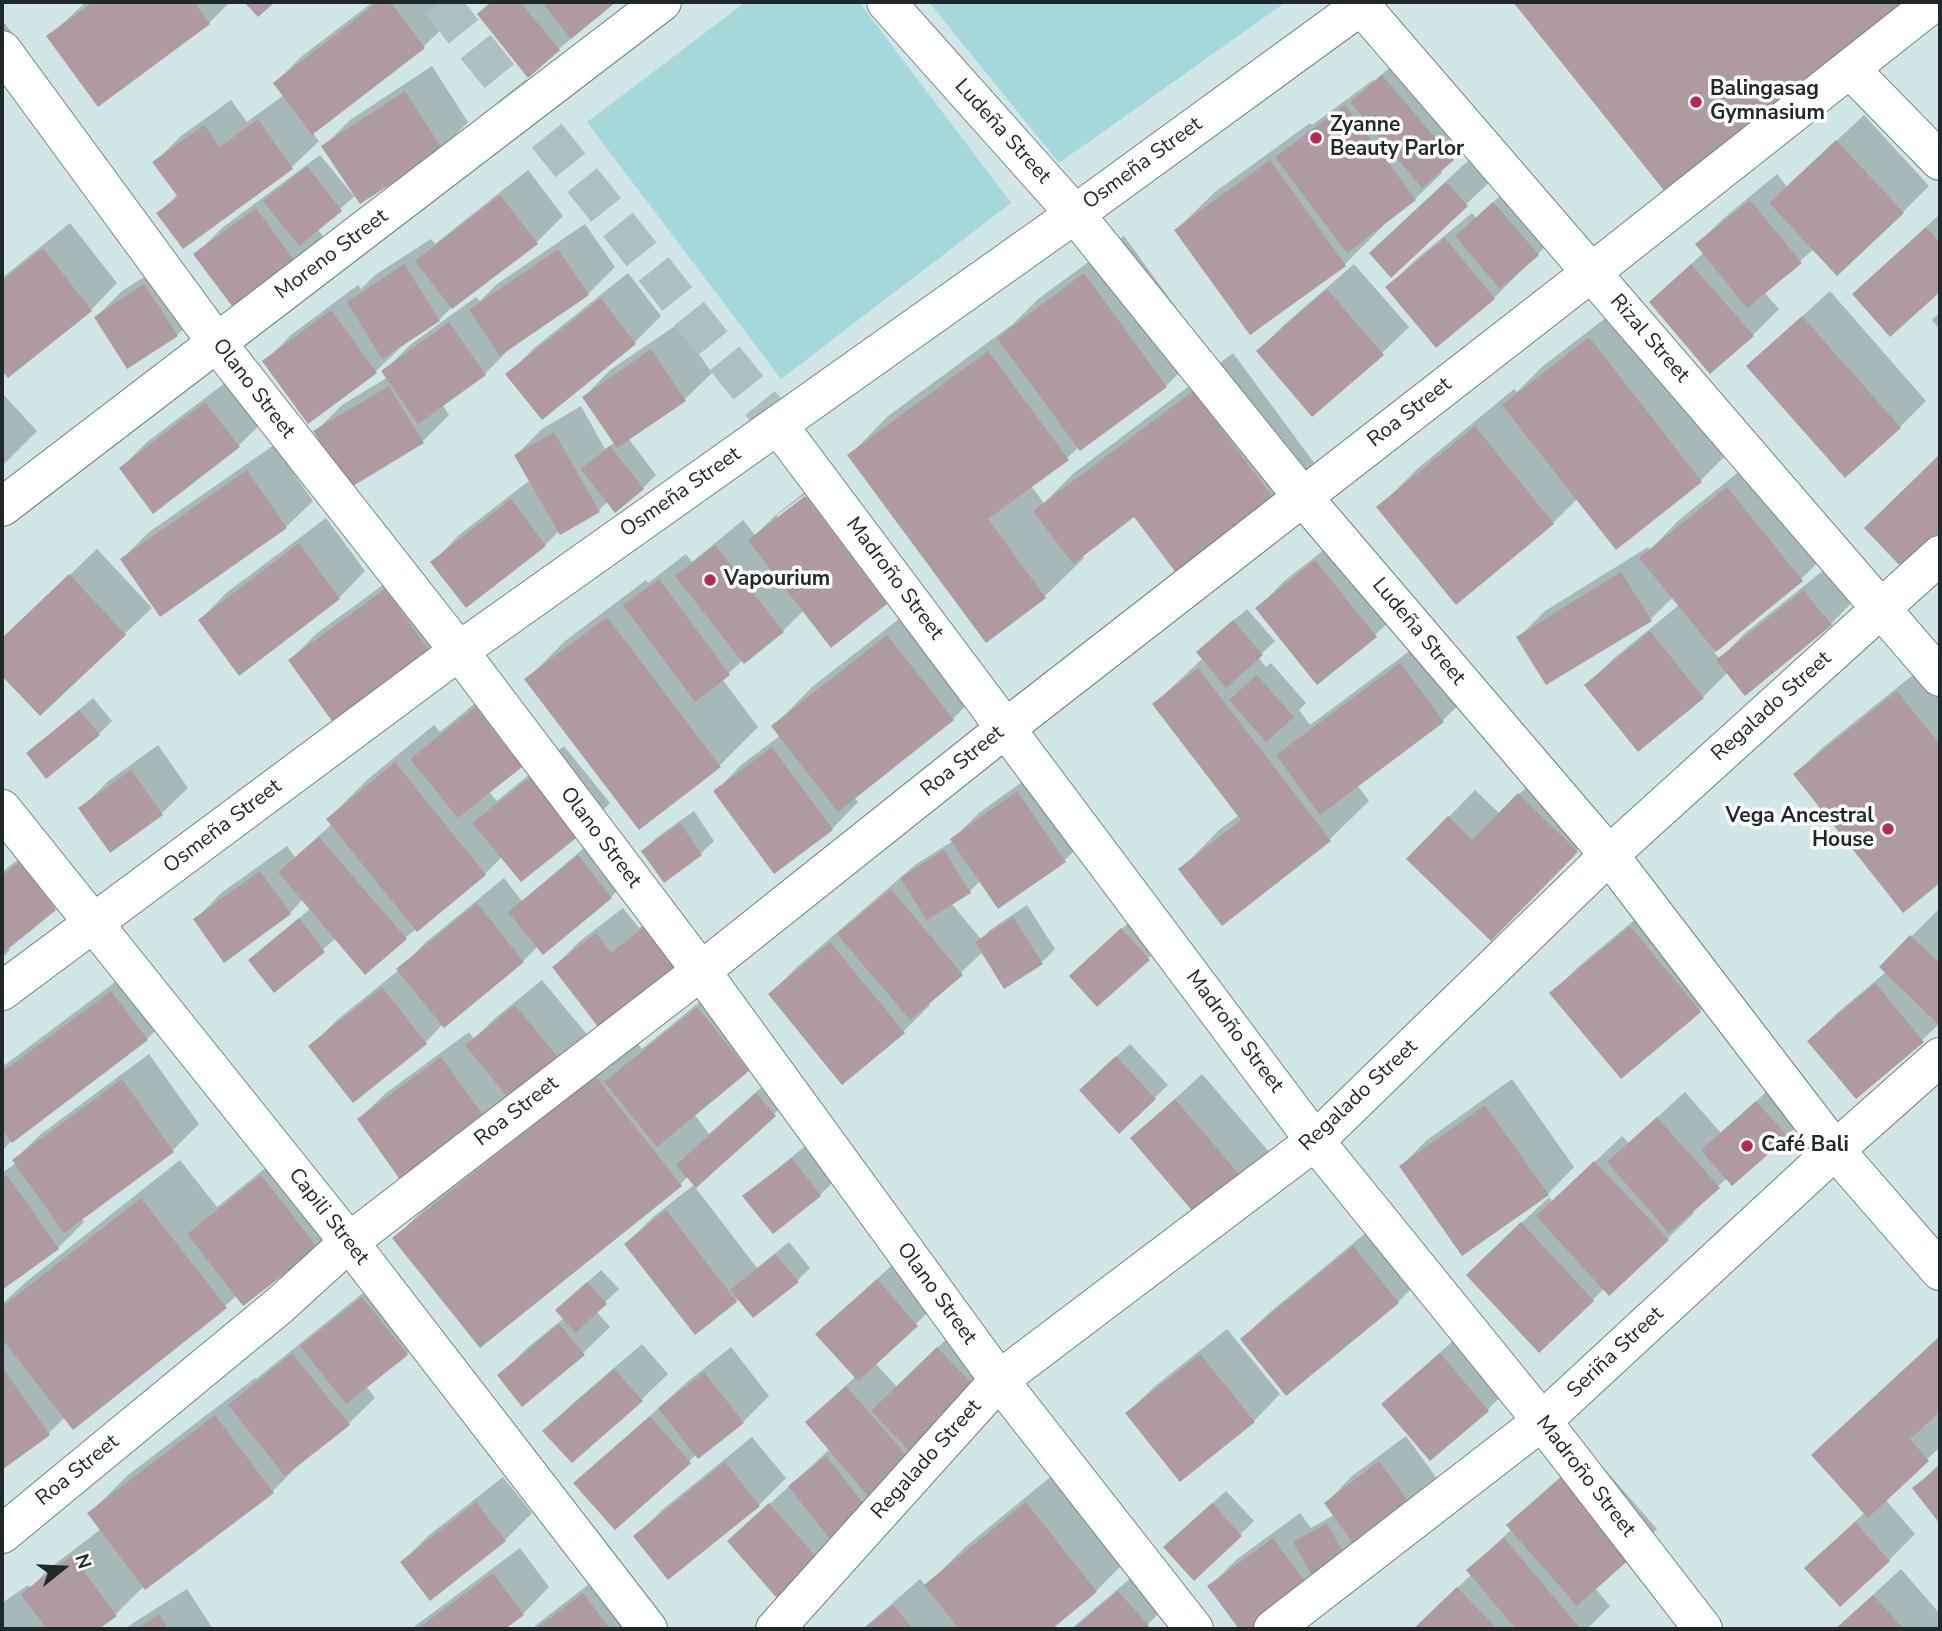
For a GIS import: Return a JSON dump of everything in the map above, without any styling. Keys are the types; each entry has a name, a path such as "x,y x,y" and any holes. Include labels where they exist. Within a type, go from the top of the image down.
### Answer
{"street":[{"name":"Moreno Street","path":"2,507 662,2"},
{"name":"Ludeña Street","path":"887,2 1074,214 1302,496 1609,855 1835,1150 1940,1271"},
{"name":"Roa Street","path":"2,1534 280,1305 349,1242 701,971 1006,728 1934,2"},
{"name":"Osmeña Street","path":"2,992 459,651 1074,214 1362,3"},
{"name":"Rizal Street","path":"1362,3 1940,677"},
{"name":"Olano Street","path":"2,50 217,343 459,651 701,971 999,1380 1194,1629"},
{"path":"1850,69 1940,161"},
{"name":"Madroño Street","path":"778,425 1315,1141 1542,1421 1703,1629"},
{"name":"Regalado Street","path":"775,1629 999,1380 1315,1141 1609,855 1940,555"},
{"name":"Capili Street","path":"2,809 349,1242 648,1629"},
{"name":"Seriña Street","path":"1273,1629 1542,1421 1940,1056"}],"shaded area":[{"path":"746,2 859,2 1011,203 781,379 587,122"},
{"path":"929,2 1286,2 1059,163"}],"building":[{"path":"93,2 194,2 210,24 98,107 46,36"},
{"path":"244,2 275,2 258,17"},
{"path":"378,2 390,2 425,48 312,135 273,83"},
{"path":"491,2 520,2 560,50 528,78 477,14"},
{"path":"542,2 616,2 571,39"},
{"name":"Balingasag Gymnasium","path":"1513,2 1922,2 1674,203"},
{"path":"1382,75 1454,160 1422,188 1350,102"},
{"path":"405,91 443,150 360,204 321,146"},
{"path":"1345,105 1416,200 1347,253 1275,157"},
{"path":"258,119 293,169 183,249 156,213 178,197 152,162 204,125 220,147"},
{"path":"1836,140 1904,213 1837,276 1769,203"},
{"path":"1270,160 1346,266 1250,335 1174,230"},
{"path":"307,166 342,211 299,246 263,201"},
{"path":"1446,182 1468,206 1391,278 1369,253"},
{"path":"500,195 538,244 452,309 415,261"},
{"path":"1750,200 1802,263 1747,308 1695,244"},
{"path":"1493,202 1539,255 1500,289 1455,236"},
{"path":"256,208 297,264 235,310 193,254"},
{"path":"1926,227 1940,243 1940,292 1890,337 1852,294"},
{"path":"1445,238 1495,299 1436,348 1385,287"},
{"path":"43,248 92,311 8,378 2,371 2,281"},
{"path":"558,249 589,295 500,356 469,310"},
{"path":"404,264 440,321 382,359 347,302"},
{"path":"1691,264 1754,336 1710,374 1649,302"},
{"path":"1084,273 1167,387 1080,451 997,338"},
{"path":"144,284 178,336 127,369 94,317"},
{"path":"1327,289 1384,355 1312,417 1256,351"},
{"path":"601,298 636,344 542,420 505,374"},
{"path":"331,310 377,373 308,424 262,361"},
{"path":"1802,316 1901,428 1845,478 1746,366"},
{"path":"449,322 486,375 418,424 381,371"},
{"path":"1589,337 1702,482 1616,550 1502,405"},
{"path":"651,349 686,401 617,448 582,397"},
{"path":"988,351 1069,460 988,519 1046,598 986,643 847,455"},
{"path":"389,386 424,443 348,489 313,431"},
{"path":"1193,391 1278,504 1180,578 1134,517 1073,564 1033,511"},
{"path":"205,402 240,447 153,514 119,468"},
{"path":"1475,426 1554,524 1456,605 1376,507"},
{"path":"554,432 600,512 560,535 514,455"},
{"path":"610,446 644,489 615,513 581,469"},
{"path":"1940,454 1940,533 1903,569 1864,528"},
{"path":"247,470 287,528 160,617 120,559"},
{"path":"1727,487 1803,581 1716,652 1639,558"},
{"path":"805,496 887,604 831,648 748,540"},
{"path":"511,499 546,546 466,608 430,562"},
{"path":"299,543 340,599 239,676 198,620"},
{"path":"715,545 784,632 744,664 675,576"},
{"path":"1315,560 1377,637 1317,685 1255,608"},
{"path":"1621,572 1652,621 1546,685 1516,637"},
{"path":"69,574 126,635 40,716 2,676 2,638"},
{"path":"659,579 730,675 695,702 623,605"},
{"path":"385,589 434,657 337,728 288,660"},
{"path":"1803,590 1832,625 1745,696 1716,660"},
{"path":"607,617 721,767 639,830 524,679"},
{"path":"1233,620 1263,655 1226,688 1196,652"},
{"path":"1650,631 1704,698 1638,752 1584,685"},
{"path":"887,635 954,720 838,812 771,726"},
{"path":"1400,663 1444,722 1320,815 1276,755"},
{"path":"1198,668 1331,841 1222,926 1178,869 1241,820 1152,704"},
{"path":"1257,675 1294,717 1266,742 1229,700"},
{"name":"Vega Ancestral House","path":"1897,691 1940,745 1940,883 1903,913 1793,774"},
{"path":"475,707 522,767 458,818 410,759"},
{"path":"79,710 100,735 46,779 26,753"},
{"path":"772,747 833,830 774,874 713,791"},
{"path":"395,762 486,875 417,932 326,819"},
{"path":"131,770 163,815 110,853 78,808"},
{"path":"537,772 585,831 521,882 472,823"},
{"path":"1017,791 1066,862 998,909 950,839"},
{"path":"1518,793 1578,852 1491,941 1406,859 1448,816 1472,840"},
{"path":"680,823 702,855 664,883 641,851"},
{"path":"319,837 407,939 365,975 278,872"},
{"path":"944,850 971,893 927,920 900,878"},
{"path":"578,855 612,898 543,955 508,912"},
{"path":"19,862 56,910 2,954 2,876"},
{"path":"260,871 291,914 224,963 193,919"},
{"path":"891,889 963,975 910,1020 837,934"},
{"path":"477,903 524,962 444,1028 396,969"},
{"path":"1013,917 1043,964 1004,989 975,942"},
{"path":"299,918 325,952 274,993 248,960"},
{"path":"645,926 680,971 602,1032 552,967 596,933 611,953"},
{"path":"1630,926 1701,1012 1621,1079 1549,993"},
{"path":"1121,928 1150,960 1097,1007 1069,976"},
{"path":"1910,935 1940,964 1940,1026 1879,967"},
{"path":"830,942 905,1033 842,1085 768,994"},
{"path":"1875,983 1924,1042 1856,1099 1807,1041"},
{"path":"382,987 427,1044 353,1103 308,1046"},
{"path":"111,991 148,1040 12,1143 2,1129 2,1072"},
{"path":"515,1005 564,1065 515,1106 465,1045"},
{"path":"697,1007 749,1071 657,1147 604,1082"},
{"path":"1116,1056 1156,1099 1119,1134 1079,1090"},
{"path":"441,1057 486,1119 401,1181 357,1119"},
{"path":"595,1076 682,1186 480,1348 392,1238"},
{"path":"122,1079 174,1152 64,1233 12,1160"},
{"path":"756,1093 776,1116 696,1188 676,1165"},
{"path":"1175,1099 1245,1181 1200,1220 1130,1138"},
{"path":"1756,1101 1788,1137 1732,1186 1701,1150"},
{"path":"1485,1105 1549,1195 1462,1256 1399,1166"},
{"path":"1657,1117 1720,1188 1669,1233 1607,1162"},
{"path":"792,1158 821,1196 773,1234 742,1196"},
{"path":"1594,1161 1669,1240 1609,1296 1536,1216"},
{"path":"7,1175 59,1249 2,1290 2,1179"},
{"path":"261,1175 318,1248 243,1306 187,1234"},
{"path":"141,1198 227,1308 73,1430 2,1339 2,1307"},
{"path":"666,1210 737,1302 695,1335 624,1244"},
{"path":"1521,1222 1594,1301 1539,1353 1466,1275"},
{"path":"1353,1246 1399,1303 1286,1396 1240,1339"},
{"path":"775,1254 799,1282 753,1318 730,1290"},
{"path":"877,1279 918,1326 858,1381 815,1334"},
{"path":"587,1282 607,1304 575,1333 555,1310"},
{"path":"362,1297 408,1355 346,1404 300,1346"},
{"path":"559,1324 585,1355 522,1407 497,1375"},
{"path":"1940,1336 1940,1412 1910,1439 1929,1461 1868,1518 1811,1455"},
{"path":"937,1347 979,1391 913,1455 871,1411"},
{"path":"292,1353 350,1425 285,1476 228,1405"},
{"path":"1440,1353 1489,1411 1430,1461 1381,1404"},
{"path":"1200,1354 1255,1422 1180,1482 1125,1413"},
{"path":"2,1367 50,1435 2,1470"},
{"path":"614,1369 643,1401 572,1463 542,1431"},
{"path":"704,1372 744,1423 698,1459 658,1408"},
{"path":"846,1386 915,1465 873,1502 805,1422"},
{"path":"215,1415 274,1493 145,1590 87,1513"},
{"path":"650,1416 691,1463 615,1530 573,1483"},
{"path":"826,1456 871,1513 833,1543 788,1486"},
{"path":"1379,1461 1413,1508 1357,1549 1324,1503"},
{"path":"725,1462 760,1506 668,1580 633,1536"},
{"path":"1940,1466 1940,1524 1912,1488"},
{"path":"1562,1476 1632,1557 1577,1606 1506,1525"},
{"path":"476,1502 506,1541 430,1601 400,1562"},
{"path":"1026,1502 1097,1592 1052,1629 959,1629 924,1585"},
{"path":"769,1503 824,1566 782,1604 727,1541"},
{"path":"1212,1503 1242,1536 1194,1581 1163,1547"},
{"path":"1855,1522 1890,1561 1840,1607 1804,1568"},
{"path":"1327,1523 1347,1559 1313,1578 1293,1542"},
{"path":"1273,1538 1311,1590 1258,1629 1239,1629 1207,1586"},
{"path":"1504,1538 1581,1629 1516,1629 1466,1570"},
{"path":"72,1555 117,1616 99,1629 47,1629 21,1594"},
{"path":"493,1573 524,1615 505,1629 417,1629"},
{"path":"1457,1587 1497,1629 1413,1629"},
{"path":"1118,1591 1149,1626 1145,1629 1073,1629"},
{"path":"583,1593 610,1629 535,1629"},
{"path":"1873,1595 1904,1629 1835,1629"},
{"path":"893,1605 913,1629 863,1629"},
{"path":"159,1614 169,1629 136,1629"}],"tunnel":[{"path":"440,2 778,425"}],"place":[{"name":"Balingasag Gymnasium","path":"1696,102"},
{"name":"Zyanne Beauty Parlor","path":"1316,138"},
{"name":"Vapourium","path":"710,580"},
{"name":"Vega Ancestral House","path":"1888,829"},
{"name":"Café Bali","path":"1747,1146"}]}
